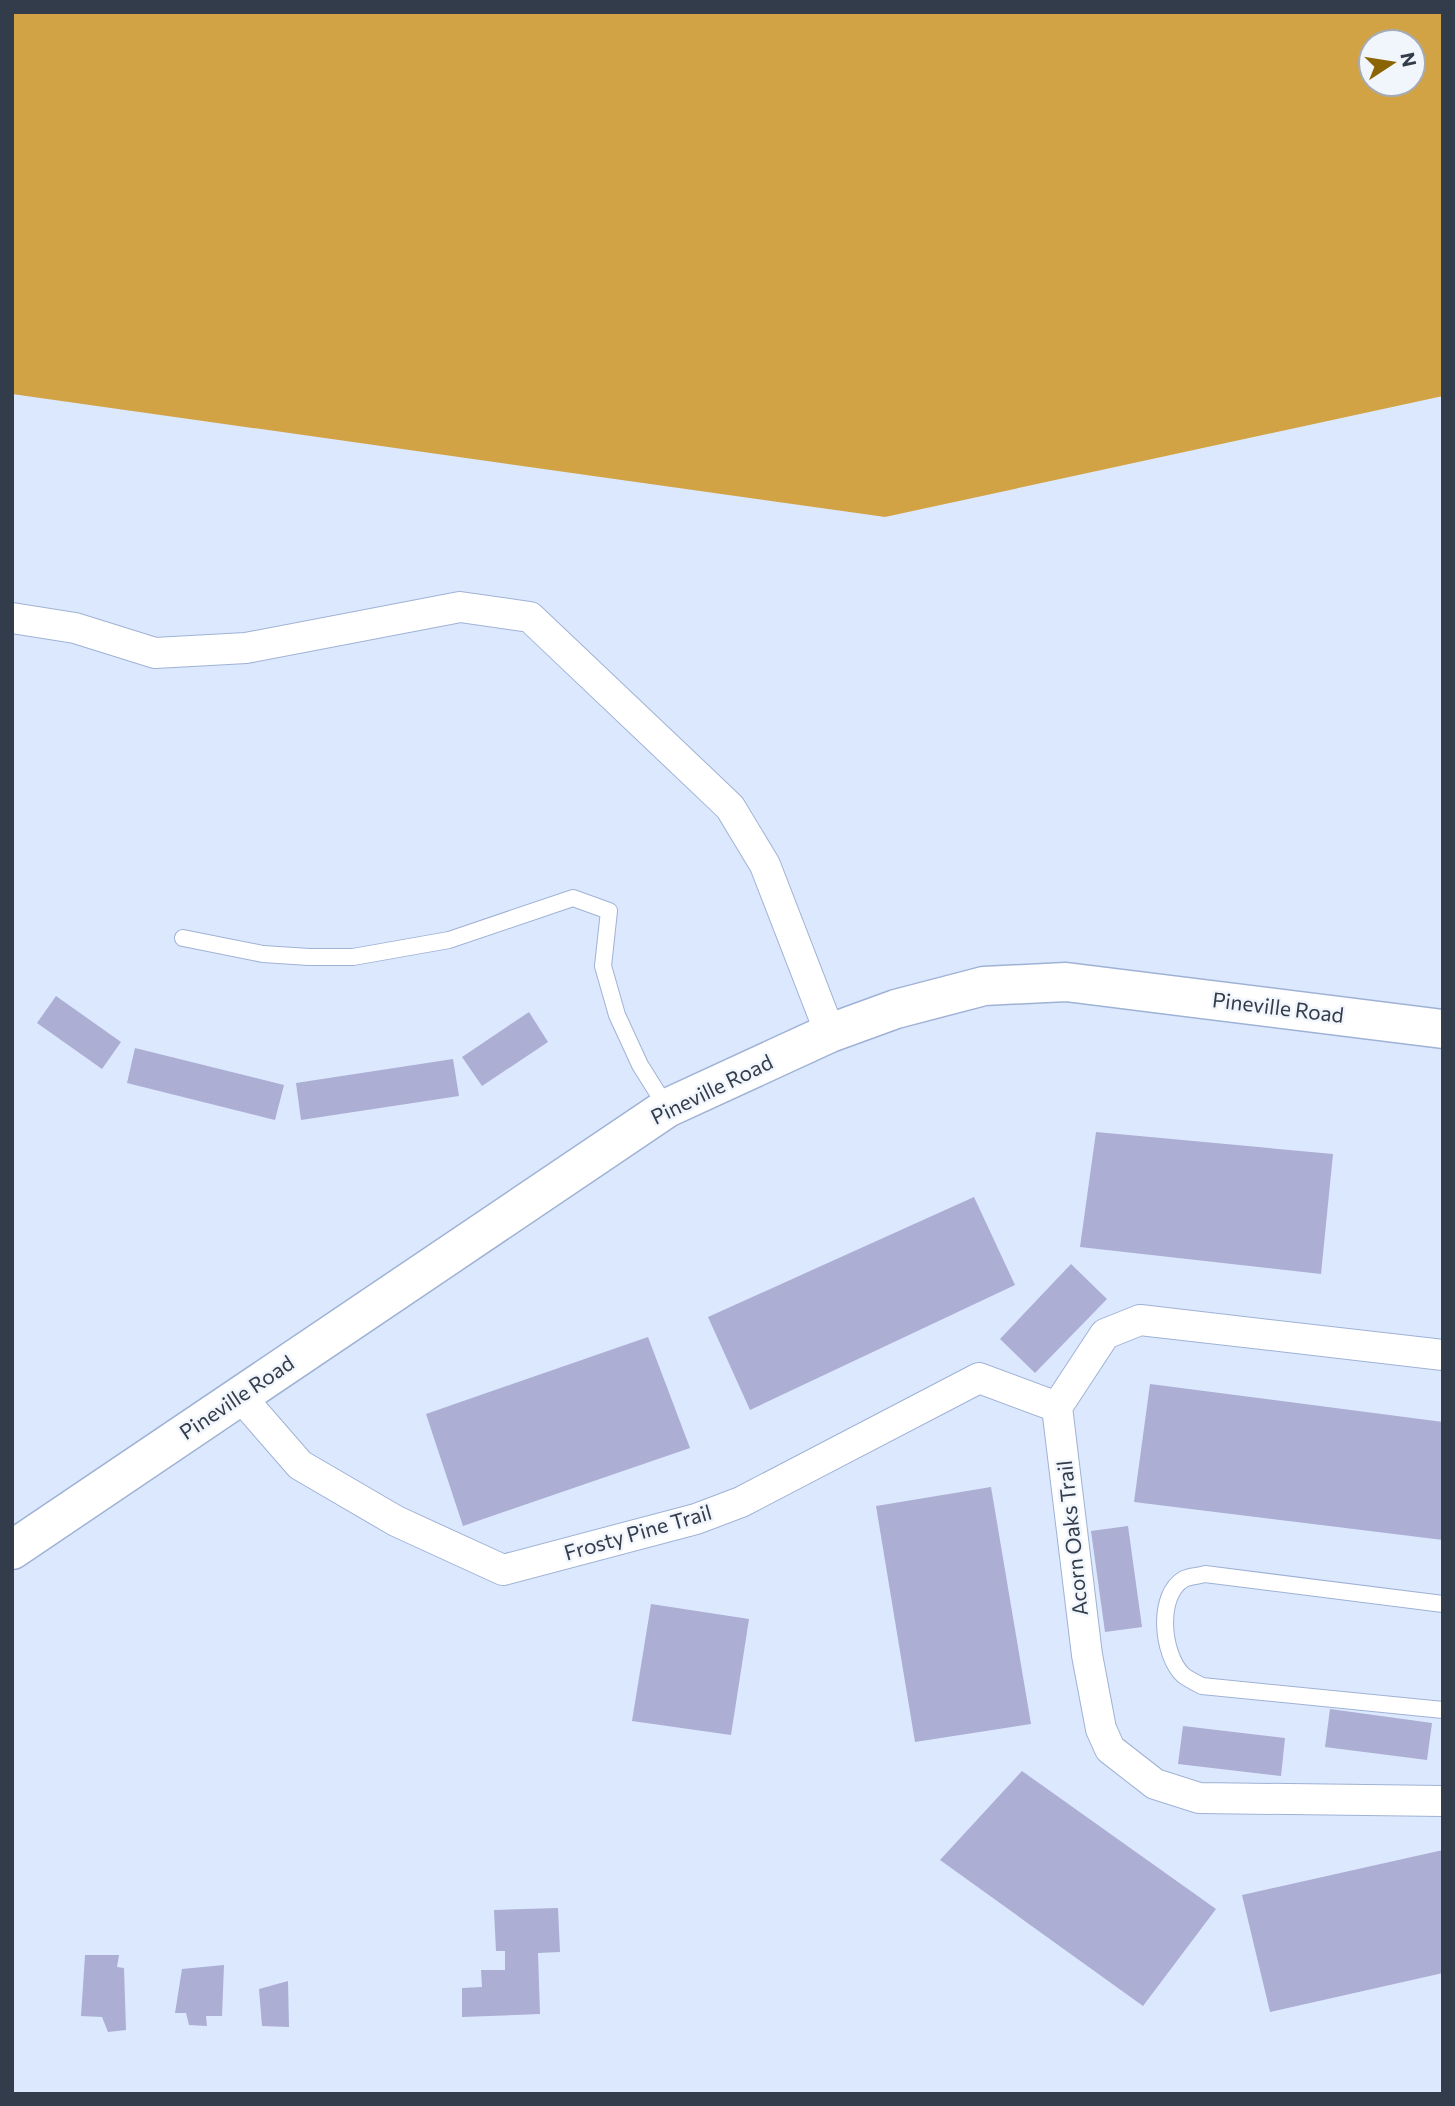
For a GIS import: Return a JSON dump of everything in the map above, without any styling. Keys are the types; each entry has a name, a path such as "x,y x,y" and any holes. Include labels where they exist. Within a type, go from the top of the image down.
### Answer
{"main road":[{"name":"Pineville Road","path":"12,1550 667,1108 830,1033 896,1009 984,986 1066,982 1443,1029"}],"street":[{"path":"12,618 75,628 155,653 246,648 460,607 530,617 730,807 765,865 830,1033"},
{"path":"1057,1407 1105,1334 1140,1320 1443,1355"},
{"name":"Frosty Pine Trail","path":"240,1396 300,1465 396,1521 503,1570 696,1519 741,1502 979,1378 1057,1407"},
{"name":"Acorn Oaks Trail","path":"1057,1407 1087,1655 1101,1729 1110,1749 1155,1784 1199,1798 1443,1801"}],"lane":[{"path":"183,937 262,954 353,957 449,940 572,898 609,911 603,966 617,1015 640,1065 667,1108"},
{"path":"1443,1604 1205,1574 1184,1580 1168,1597 1165,1622 1169,1650 1182,1674 1202,1686 1443,1710"}],"shaded area":[{"path":"12,12 1443,12 1443,396 885,517 12,394"}],"building":[{"path":"56,996 121,1042 102,1069 37,1023"},
{"path":"529,1012 548,1042 482,1086 462,1057"},
{"path":"135,1048 284,1085 275,1120 127,1083"},
{"path":"453,1059 459,1096 301,1120 296,1083"},
{"path":"1096,1132 1333,1154 1321,1274 1080,1247"},
{"path":"974,1197 1015,1285 750,1410 708,1317"},
{"path":"1071,1264 1107,1299 1035,1373 1000,1339"},
{"path":"648,1337 690,1448 463,1526 426,1414"},
{"path":"1150,1384 1443,1422 1443,1540 1134,1502"},
{"path":"991,1487 1031,1724 915,1742 876,1506"},
{"path":"1128,1526 1142,1627 1105,1632 1091,1531"},
{"path":"651,1604 749,1619 731,1735 632,1721"},
{"path":"1330,1709 1432,1723 1427,1760 1325,1747"},
{"path":"1183,1726 1285,1738 1281,1776 1178,1764"},
{"path":"1022,1771 1216,1909 1143,2006 940,1860"},
{"path":"1443,1850 1443,1973 1270,2012 1242,1895"},
{"path":"558,1908 560,1952 538,1953 540,2014 462,2017 462,1988 482,1987 481,1970 505,1970 505,1951 496,1951 494,1910"},
{"path":"85,1955 119,1955 117,1967 124,1968 126,2030 108,2032 102,2017 81,2016"},
{"path":"224,1965 222,2016 206,2016 207,2026 189,2025 186,2013 175,2013 182,1969"},
{"path":"288,1981 289,2027 262,2026 259,1989"}]}
